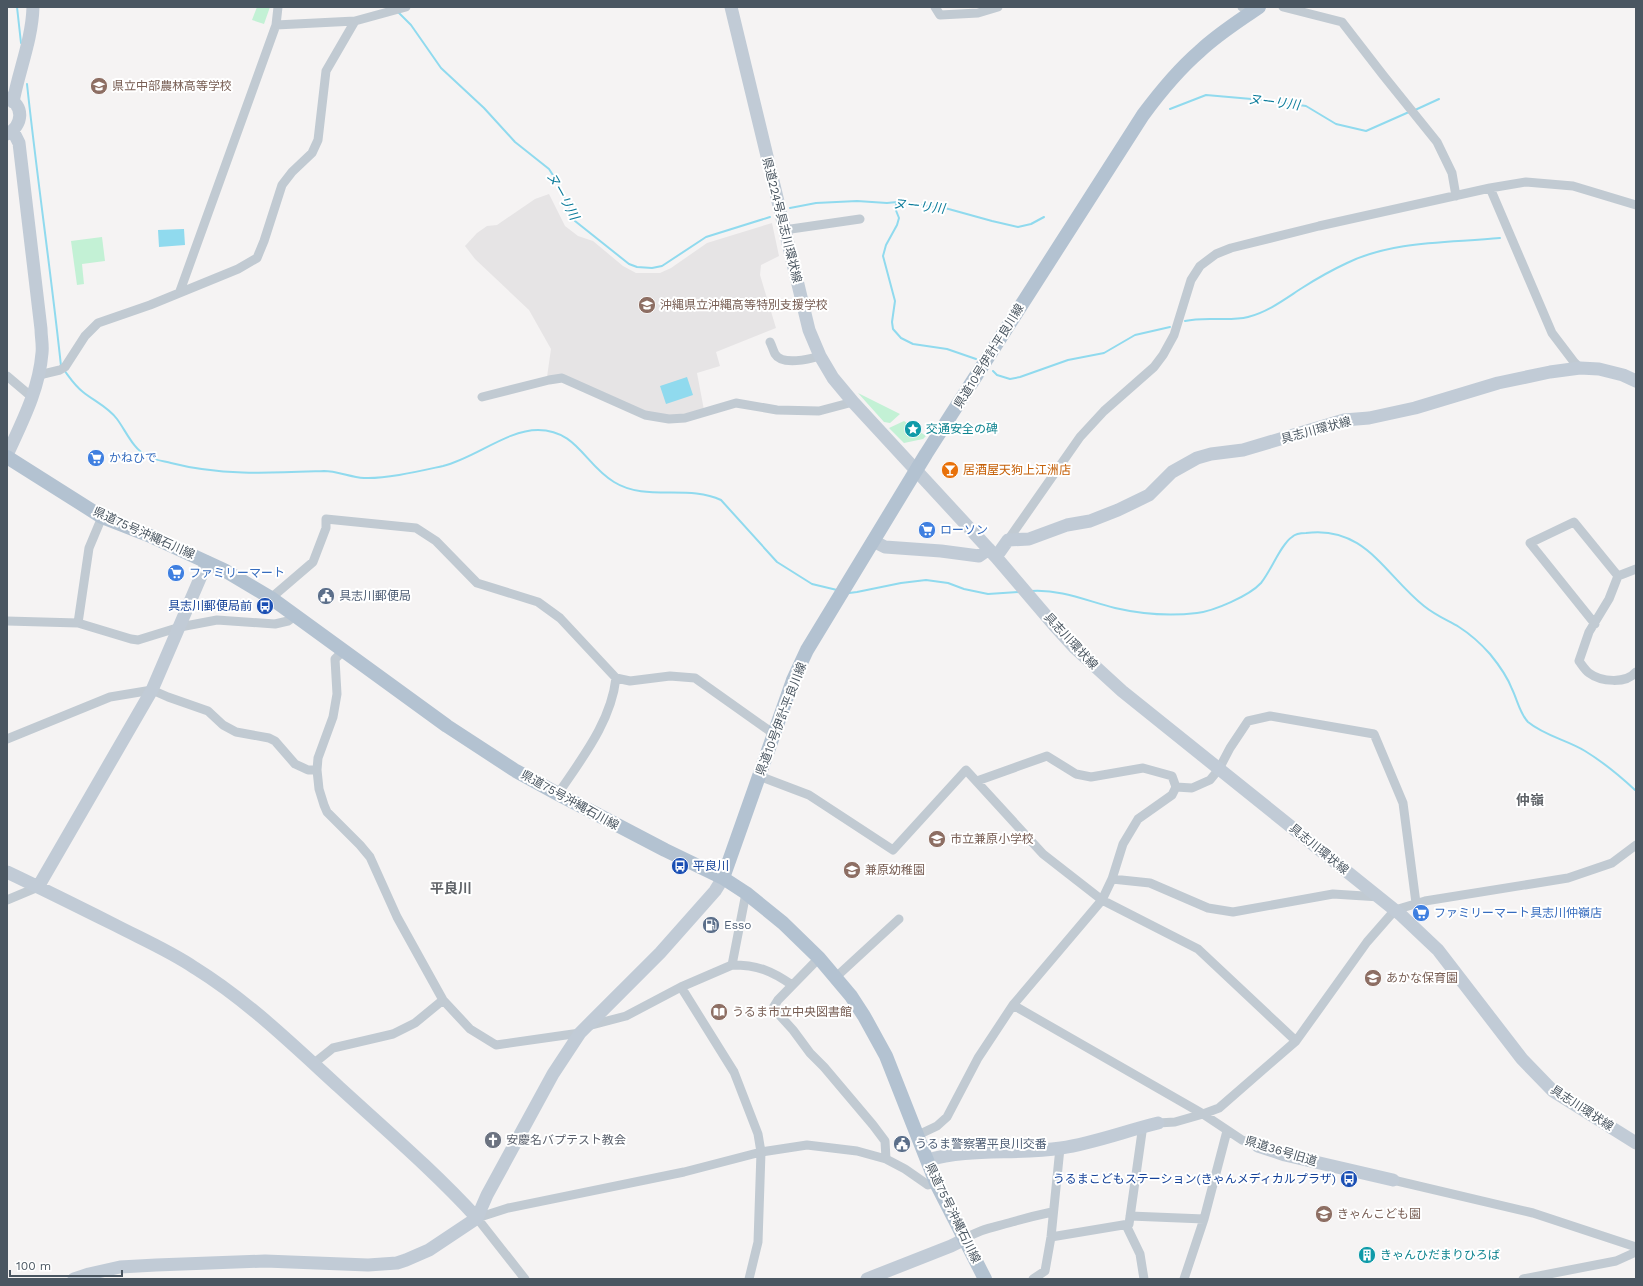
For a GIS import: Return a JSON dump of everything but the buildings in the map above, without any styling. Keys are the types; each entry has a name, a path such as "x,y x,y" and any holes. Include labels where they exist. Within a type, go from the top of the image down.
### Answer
{"main road":[{"name":"県道10号伊計平良川線","path":"723,878 793,680 808,650 917,470 1143,115 1167,83 1198,52 1250,9"},
{"name":"県道75号沖縄石川線","path":"7,456 102,517 148,535 229,572 271,598 447,726 516,771 665,850 723,878 746,893 783,923 836,977 864,1016 886,1056 936,1183 985,1279"}],"street":[{"path":"7,456 33,398 39,375 42,352 41,329 19,143 10,132 19,122 20,117 20,111 10,100 26,54 33,7"},
{"path":"180,291 276,25 278,7"},
{"path":"276,25 355,21 406,7"},
{"name":"県道224号具志川環状線","path":"731,7 809,330 820,356 834,378 854,402 917,470"},
{"path":"935,7 940,15 978,13 998,7"},
{"path":"1283,7 1342,22 1437,142 1452,173 1456,196"},
{"path":"39,375 60,370 65,367 85,336 98,323 150,305 180,291 238,269 257,258 282,185 292,172 312,153 318,140 326,71 355,21"},
{"path":"874,541 885,547 941,551 979,556 993,553 1008,540 1084,433 1104,411 1154,367 1163,355 1174,335 1191,280 1200,266 1210,258 1231,248 1312,228 1490,188 1526,182 1563,184 1636,205"},
{"path":"1490,188 1552,333 1580,368"},
{"path":"784,230 860,219"},
{"path":"770,342 775,355 781,359 798,361 820,356"},
{"name":"具志川環状線","path":"1008,540 1029,539 1067,525 1090,521 1118,510 1149,495 1172,472 1196,458 1243,450 1344,420 1369,418 1415,408 1498,383 1550,372 1580,368 1605,370 1623,374 1636,381"},
{"path":"7,376 33,398"},
{"path":"482,397 562,378 645,415 668,420 685,418 736,403 777,410 819,411 854,402"},
{"name":"具志川環状線","path":"917,470 993,553 1054,625 1100,672 1122,692 1395,910 1438,950 1522,1059 1553,1091 1636,1143"},
{"path":"78,623 89,548 102,517"},
{"path":"271,598 313,562 326,528 326,519 416,528 436,541 477,583 538,602 560,618 616,678 630,681 670,676 694,678 774,734"},
{"path":"1595,624 1530,543 1574,522 1618,576"},
{"path":"7,900 38,886 152,690 207,562"},
{"path":"1636,568 1618,576 1609,599 1589,632 1579,661 1589,673 1610,681 1632,677 1636,672"},
{"path":"7,621 78,623 138,640 180,627 217,620 275,624 288,621 295,616"},
{"path":"343,651 335,659 338,694 333,717 318,758 317,770 319,789 328,812 370,857 397,917 443,1000 470,1029 496,1045 582,1030 626,1016 681,987 732,964 762,968 775,973 792,985"},
{"path":"558,794 597,734 614,695 616,678"},
{"path":"7,739 110,697 152,690 208,711 223,725 236,732 269,738 276,741 295,764 308,770 317,770"},
{"path":"1176,787 1192,788 1210,780 1219,769 1230,748 1248,721 1270,716 1374,734 1403,803 1416,903"},
{"path":"918,1136 937,1126 947,1117 978,1058 1013,1005 1102,900 1112,879 1123,844 1138,819 1172,795 1176,787 1172,776 1143,768 1091,777 1076,774 1047,756 977,782"},
{"path":"759,776 809,795 893,850 966,770 1043,854 1102,900 1198,948 1296,1041"},
{"path":"928,1160 953,1155 1002,1153 1060,1148 1083,1144 1158,1123 1176,1122 1219,1108 1296,1041 1368,942 1395,910 1416,903 1568,878 1612,862 1636,845"},
{"path":"7,872 165,950 195,967 224,987 313,1064 452,1191 477,1218 525,1279"},
{"path":"477,1218 487,1196 553,1074 582,1030 660,953 715,891 723,878"},
{"path":"1112,879 1150,883 1208,908 1233,912 1333,894 1380,897"},
{"path":"732,964 746,893"},
{"path":"836,977 899,919"},
{"path":"819,958 778,1000 773,1008 885,1141 886,1159"},
{"path":"681,987 734,1072 758,1134 761,1152 758,1242 749,1279"},
{"path":"313,1064 333,1048 393,1034 415,1023 443,1000"},
{"name":"県道36号旧道","path":"1013,1005 1203,1114 1242,1140 1285,1155 1533,1213 1636,1247"},
{"path":"1140,1128 1142,1132 1128,1221 1140,1254 1144,1279"},
{"path":"1184,1279 1204,1219 1227,1131"},
{"path":"74,1279 120,1268 163,1264 265,1261 368,1265 397,1263 418,1256 429,1250 477,1218 508,1208 684,1172 761,1152 807,1145 857,1152 886,1159 906,1169 928,1184 936,1183"},
{"path":"1033,1279 1045,1271 1051,1237 1052,1212 1060,1148"},
{"path":"867,1279 951,1246 990,1227 1052,1212"},
{"path":"1051,1237 1128,1221 1204,1219"},
{"path":"1523,1279 1616,1261 1636,1252"}],"shaded area":[{"name":"沖縄県立沖縄高等特別支援学校","path":"549,194 565,226 578,236 593,241 623,266 636,273 660,273 671,268 707,243 772,223 779,256 761,265 760,275 776,328 716,352 720,366 697,373 704,410 685,416 659,416 547,377 551,349 529,310 475,259 465,246 477,233 487,226 497,225 535,199"}],"green space":[{"path":"257,7 270,7 264,24 252,20"},
{"path":"102,237 105,261 82,264 84,284 77,285 71,241"},
{"path":"858,393 900,414 890,423 884,422"},
{"path":"904,421 926,436 923,439 904,443 889,428"}],"water":[{"path":"184,229 185,245 159,247 158,230"},
{"path":"687,377 693,395 666,404 660,386"}],"waterway":[{"path":"17,7 21,43"},
{"name":"ヌーリ川","path":"398,12 411,25 441,68 484,108 515,142 549,169 558,183 575,221 629,264 637,267 652,268 662,266 706,237 770,217"},
{"path":"27,84 61,366"},
{"name":"ヌーリ川","path":"1170,109 1206,95 1263,100 1306,106 1336,124 1366,131 1409,112"},
{"name":"ヌーリ川","path":"1415,110 1439,99"},
{"name":"ヌーリ川","path":"790,208 816,203 857,201 887,203 897,202 945,208 1018,227 1031,224 1044,217"},
{"path":"897,202 895,208 899,218 897,225 886,245 883,256 895,301 892,322 893,329 901,338 913,344 947,349 976,359"},
{"path":"1185,321 1240,318 1255,315 1276,305 1313,281 1347,263 1384,250 1422,244 1500,238"},
{"path":"993,371 997,375 1010,379 1020,377 1068,360 1104,353 1135,335 1170,327"},
{"path":"64,370 80,390 113,415 142,453 159,460 209,470 247,473 324,471 364,478 383,477 443,466 467,457 503,439 526,431 538,430 551,432 572,442 604,475 626,488 653,492 695,493 708,495 721,500 777,562 812,584 837,590"},
{"path":"1031,591 1053,592 1074,596 1115,608 1135,612 1156,614 1187,614 1204,612 1240,598 1256,588 1265,578 1284,545 1295,535 1302,533 1326,533 1344,537 1359,544 1372,555 1410,594 1424,606 1472,636 1483,647 1500,666 1510,684 1521,711 1528,722 1542,731 1585,751 1611,769 1635,790"},
{"path":"849,593 901,583 926,580 948,583 964,589 988,594 1019,592"}],"place":[{"name":"県立中部農林高等学校","path":"99,86"},
{"name":"沖縄県立沖縄高等特別支援学校","path":"647,305"},
{"name":"交通安全の碑","path":"913,429"},
{"name":"かねひで","path":"96,458"},
{"name":"居酒屋天狗上江洲店","path":"950,470"},
{"name":"ローソン","path":"927,530"},
{"name":"ファミリーマート","path":"176,573"},
{"name":"具志川郵便局","path":"326,596"},
{"name":"具志川郵便局前","path":"265,606"},
{"name":"市立兼原小学校","path":"937,839"},
{"name":"平良川","path":"680,866"},
{"name":"兼原幼稚園","path":"852,870"},
{"name":"ファミリーマート具志川仲嶺店","path":"1421,913"},
{"name":"Esso","path":"711,925"},
{"name":"あかな保育園","path":"1373,978"},
{"name":"うるま市立中央図書館","path":"719,1012"},
{"name":"安慶名バプテスト教会","path":"493,1140"},
{"name":"うるま警察署平良川交番","path":"902,1144"},
{"name":"うるまこどもステーション(きゃんメディカルプラザ)","path":"1349,1179"},
{"name":"きゃんこども園","path":"1324,1214"},
{"name":"きゃんひだまりひろば","path":"1367,1255"}],"district":[{"name":"仲嶺","path":"1530,800"},
{"name":"平良川","path":"451,888"}]}
